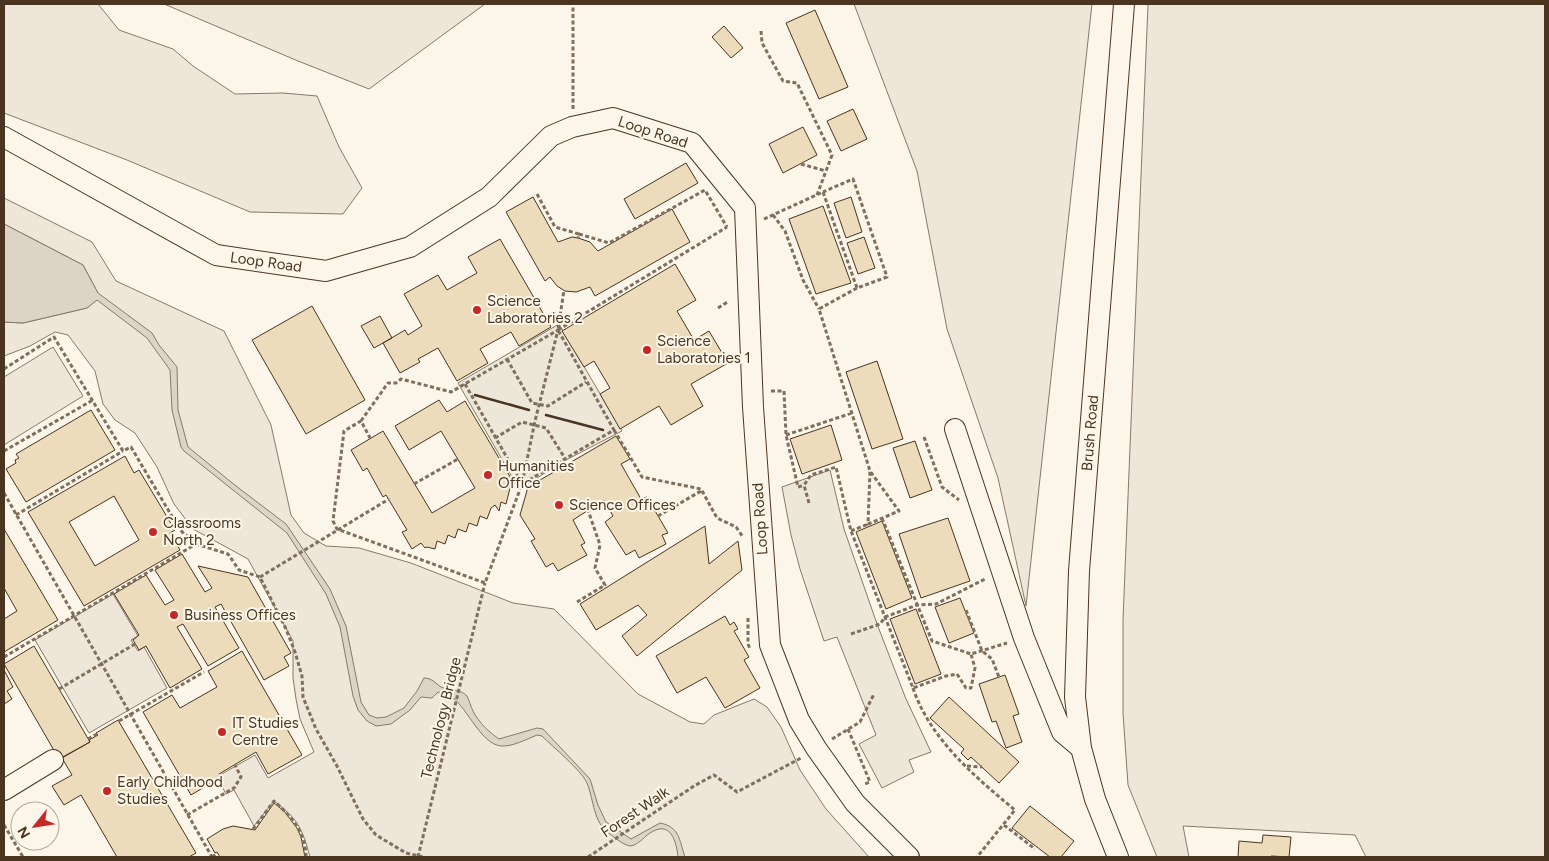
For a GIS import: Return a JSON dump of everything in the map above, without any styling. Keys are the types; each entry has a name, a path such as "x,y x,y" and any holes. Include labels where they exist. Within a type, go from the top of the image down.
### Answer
{"street":[{"name":"Brush Road","path":"1118,857 1095,799 1081,748 1075,697 1079,571 1124,4"},
{"name":"Loop Road","path":"4,137 216,255 326,271 410,247 490,197 551,136 572,127 613,118 692,143 744,208 754,407 770,645 799,720 826,748 855,803 909,857"},
{"path":"955,429 1024,638 1062,732 1081,748"},
{"path":"4,790 53,760"}],"path":[{"path":"572,127 573,4"},
{"path":"761,30 762,43 783,81 797,83 832,155 817,195"},
{"path":"801,164 826,171"},
{"path":"761,220 853,179 887,277 857,288 819,309"},
{"path":"485,583 336,529 333,521 344,432 361,421 388,383 396,383 402,379 450,392 558,330 727,227 705,190 610,243 579,236 555,227 537,194"},
{"path":"823,192 857,288"},
{"path":"773,215 785,231 803,280 819,309 870,471 899,511 851,531"},
{"name":"Technology Bridge","path":"418,857 485,583 522,484 534,425 558,330 564,290"},
{"path":"718,308 729,301"},
{"path":"465,384 522,484 566,460 614,430 558,330"},
{"path":"4,368 54,337 123,450"},
{"path":"507,359 532,403 548,406 586,382"},
{"path":"771,391 784,391 786,435 798,487 804,485 811,475 836,467 851,531 918,703 932,726 967,766 984,784 1015,810 977,857"},
{"path":"4,451 93,400"},
{"path":"786,435 852,413"},
{"path":"361,421 370,438"},
{"path":"495,438 522,422 546,428 566,460"},
{"path":"924,438 942,488 985,520"},
{"path":"16,515 131,446 180,530 196,544 228,554 239,570 260,577 286,628 295,652 302,676 303,697 316,729 363,819 376,835 406,853 423,857"},
{"path":"414,484 458,459"},
{"path":"868,524 870,471"},
{"path":"804,485 809,503"},
{"path":"658,516 702,491"},
{"path":"4,493 212,857 218,854"},
{"path":"260,577 388,499"},
{"path":"577,602 605,586 595,568 600,545 588,510"},
{"path":"882,518 932,641 971,654 1024,638"},
{"path":"4,657 196,544"},
{"path":"851,634 880,624 885,617 917,605 936,604 1002,571"},
{"path":"966,610 982,651 992,659 999,677"},
{"path":"59,689 136,644"},
{"path":"913,688 956,674 966,688 971,688 975,668 971,654"},
{"path":"118,721 204,672"},
{"path":"826,748 830,740 860,722 874,694"},
{"path":"848,730 870,782 865,784 859,777"},
{"path":"88,739 97,734"},
{"name":"Forest Walk","path":"588,857 694,786 714,775 737,792 826,748"},
{"path":"187,814 234,788 241,776 235,765"},
{"path":"967,766 982,767"},
{"path":"253,829 274,801 289,815 299,829 306,857"},
{"path":"4,825 23,857"},
{"path":"1004,825 1035,849"}],"shaded area":[{"path":"4,4 98,4 119,30 173,49 193,66 235,94 283,93 317,96 339,147 362,188 343,214 250,212 127,160 4,113"},
{"path":"164,4 485,4 369,89"},
{"path":"854,4 1092,4 1026,606 998,478 947,329 917,171"},
{"path":"1148,4 1545,4 1545,857 1366,857 1355,835 1183,826 1189,857 1157,857 1128,785 1123,713 1123,620"},
{"path":"4,198 92,242 116,281 224,331 271,425 291,515 304,533 326,546 359,548 411,563 513,603 554,609 638,694 690,722 704,724 714,715 754,699 767,707 781,727 800,770 826,809 869,857 310,857 298,825 289,813 274,801 254,826 234,790 226,794 218,779 221,777 220,775 255,755 268,778 314,752 300,719 296,699 293,678 293,641 248,559 193,529 174,504 157,467 135,433 115,420 103,404 95,371 68,335 55,332 30,346 4,356 4,322 23,323 87,308 100,297 83,265 4,224"},
{"path":"4,224 83,265 98,293 152,333 177,367 178,410 188,447 286,524 330,589 346,626 361,702 369,715 377,718 386,717 404,708 424,678 431,680 441,687 462,692 467,696 475,715 481,723 499,739 537,728 543,729 590,779 598,805 606,822 631,839 660,823 667,825 678,835 685,857 678,857 673,837 665,829 654,831 632,846 617,839 600,824 584,778 542,736 537,735 510,745 501,746 494,744 481,733 458,702 449,695 438,692 432,698 421,697 410,710 391,724 376,726 367,721 358,710 353,696 340,627 326,594 287,533 181,447 172,410 170,370 147,338 97,300 87,308 23,323 4,322"},
{"path":"559,324 622,431 566,460 519,489 458,383"},
{"path":"53,347 83,396 4,445 4,377"},
{"path":"830,470 844,529 877,624 906,699 931,752 909,760 914,772 882,788 859,744 876,735 837,637 824,641 800,569 791,535 782,487"},
{"path":"113,594 138,636 131,640 138,651 144,647 167,688 89,733 35,640"}],"building":[{"path":"815,10 848,87 819,99 786,23"},
{"path":"724,26 743,48 731,58 712,37"},
{"path":"853,109 867,139 841,151 827,121"},
{"path":"803,127 817,155 783,173 769,144"},
{"path":"686,163 698,183 635,219 624,199"},
{"path":"533,197 558,242 572,237 578,238 590,242 598,251 672,209 690,242 595,296 590,287 576,292 565,291 557,286 550,277 545,281 506,212"},
{"path":"851,197 862,232 846,238 834,203"},
{"path":"823,206 851,283 816,294 789,219"},
{"path":"864,237 875,268 858,274 847,243"},
{"name":"Science Laboratories 2","path":"500,239 551,327 519,346 511,332 480,349 488,363 457,381 438,348 418,359 420,362 400,373 383,343 405,330 408,335 422,326 404,294 438,275 447,290 477,273 468,257"},
{"name":"Science Laboratories 1","path":"675,264 696,300 677,311 694,340 709,331 728,363 691,384 703,406 671,425 659,406 620,429 600,394 610,388 594,361 584,367 562,331"},
{"path":"312,306 365,400 306,434 252,340"},
{"path":"380,316 392,338 374,348 361,326"},
{"path":"877,361 903,439 872,449 846,372"},
{"name":"Humanities Office","path":"439,400 447,412 465,401 512,480 506,504 501,502 499,511 495,505 491,508 487,519 480,516 477,526 469,523 466,532 458,529 455,538 448,535 445,544 437,541 435,549 425,548 421,543 412,549 402,532 407,530 386,495 383,497 367,468 363,471 351,450 383,431 432,513 475,488 441,431 409,450 395,426"},
{"path":"91,410 115,450 26,502 6,469 16,463 15,460 19,458 16,454"},
{"path":"831,425 842,460 802,474 790,439"},
{"name":"Science Offices","path":"616,436 630,459 621,464 641,499 647,497 668,533 662,535 666,544 639,558 635,550 626,555 605,522 613,516 604,500 573,520 585,543 581,545 587,555 558,571 553,563 546,567 531,541 535,539 520,515 528,487"},
{"path":"915,441 932,490 910,498 893,448"},
{"name":"Classrooms North 2","path":"125,456 134,473 139,470 175,530 170,533 180,550 84,606 28,512","holes":["114,496 139,540 95,566 69,522"]},
{"path":"948,518 970,581 921,598 899,534"},
{"path":"882,521 912,598 886,609 856,532"},
{"path":"705,526 709,564 738,541 742,570 637,656 622,636 647,615 638,605 596,630 580,604"},
{"path":"4,529 58,620 4,652 4,619 17,611 4,588"},
{"name":"Business Offices","path":"182,554 205,592 212,588 198,566 248,577 291,653 284,657 289,666 264,680 221,604 215,607 239,648 208,666 183,624 177,627 202,669 170,688 146,646 139,650 133,640 139,635 114,594 146,575 165,605 174,600 155,570"},
{"path":"960,598 974,633 949,643 935,607"},
{"path":"916,609 941,674 915,684 890,619"},
{"path":"725,616 730,625 734,622 738,629 734,631 749,657 744,660 760,688 725,708 706,677 677,693 656,656"},
{"path":"34,646 90,742 59,759 4,664"},
{"name":"IT Studies Centre","path":"242,651 302,755 268,774 256,752 219,774 221,777 191,795 143,712 172,695 180,708 217,687 208,671"},
{"path":"4,670 13,687 7,691 12,699 4,704"},
{"path":"1005,675 1019,714 1013,716 1022,742 1006,748 996,721 992,722 979,684"},
{"path":"949,697 1019,762 999,783 971,757 968,760 961,753 964,749 930,718"},
{"name":"Early Childhood Studies","path":"118,720 196,853 189,857 117,857 81,795 64,805 52,786 72,775 62,758 90,742 89,740 98,735 96,733"},
{"path":"274,803 284,811 297,828 305,857 220,857 217,852 215,853 207,839 223,829 233,826 255,830"},
{"path":"1030,806 1074,841 1061,857 1050,857 1012,828"},
{"path":"1263,835 1291,837 1289,857 1238,857 1239,841 1262,843"}],"wall":[{"path":"475,395 529,410"},
{"path":"546,415 603,430"}],"place":[{"name":"Science Laboratories 2","path":"477,310"},
{"name":"Science Laboratories 1","path":"647,350"},
{"name":"Humanities Office","path":"488,475"},
{"name":"Science Offices","path":"559,505"},
{"name":"Classrooms North 2","path":"153,532"},
{"name":"Business Offices","path":"174,615"},
{"name":"IT Studies Centre","path":"222,732"},
{"name":"Early Childhood Studies","path":"107,791"}]}
